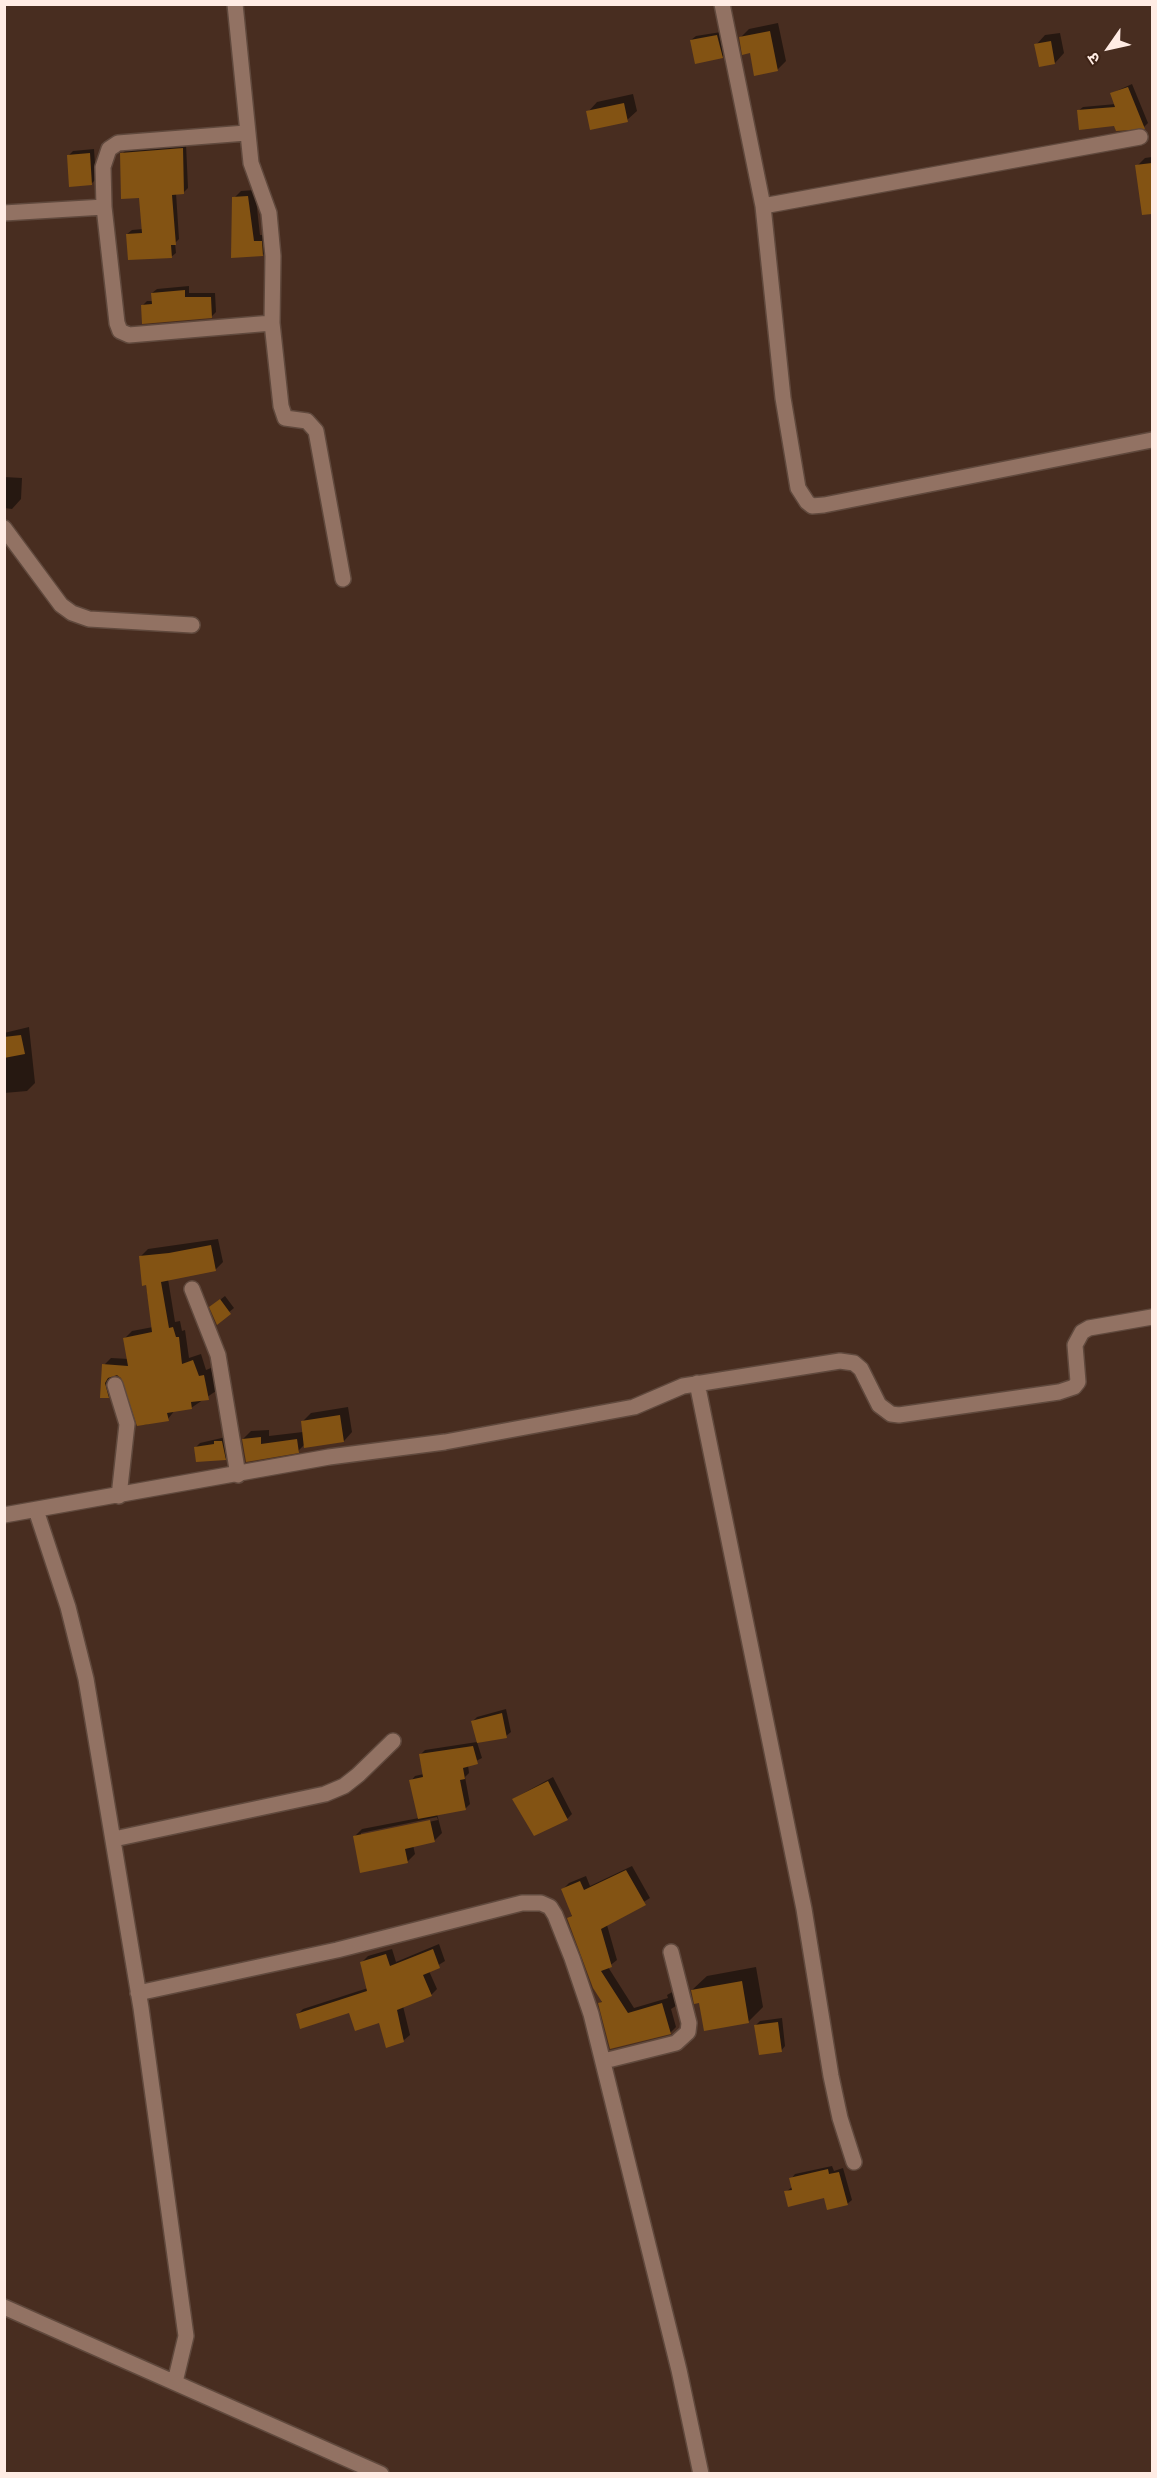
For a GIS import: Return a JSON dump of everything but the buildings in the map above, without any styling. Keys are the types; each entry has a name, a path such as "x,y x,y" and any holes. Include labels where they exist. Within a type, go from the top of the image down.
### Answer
{"street":[{"path":"234,4 246,133 254,176 269,213 273,256 272,323 281,406 285,418 307,421 316,431 343,579"},
{"path":"722,4 763,206 783,398 798,488 812,506 1152,440"},
{"path":"246,133 118,143 105,155 104,207 117,323 123,334 272,323"},
{"path":"763,206 1140,137"},
{"path":"4,213 104,207"},
{"path":"4,528 61,605 72,613 89,619 192,625"},
{"path":"192,1289 218,1355 238,1475"},
{"path":"4,1515 329,1457 445,1442 634,1407 683,1386 697,1383 848,1361 861,1369 882,1410 899,1415 1059,1392 1074,1387 1078,1382 1075,1345 1082,1332 1089,1328 1152,1317"},
{"path":"697,1383 804,1909 831,2076 854,2162"},
{"path":"115,1385 127,1424 119,1496"},
{"path":"36,1510 68,1607 86,1679 114,1839 138,1992 186,2336 175,2382"},
{"path":"114,1839 325,1794 344,1786 393,1741"},
{"path":"138,1992 337,1950 522,1903 541,1903 550,1907 560,1925 591,2014 604,2061 679,2370 700,2474"},
{"path":"604,2061 676,2043 688,2032 688,2023 671,1952"},
{"path":"4,2307 381,2474"}]}
